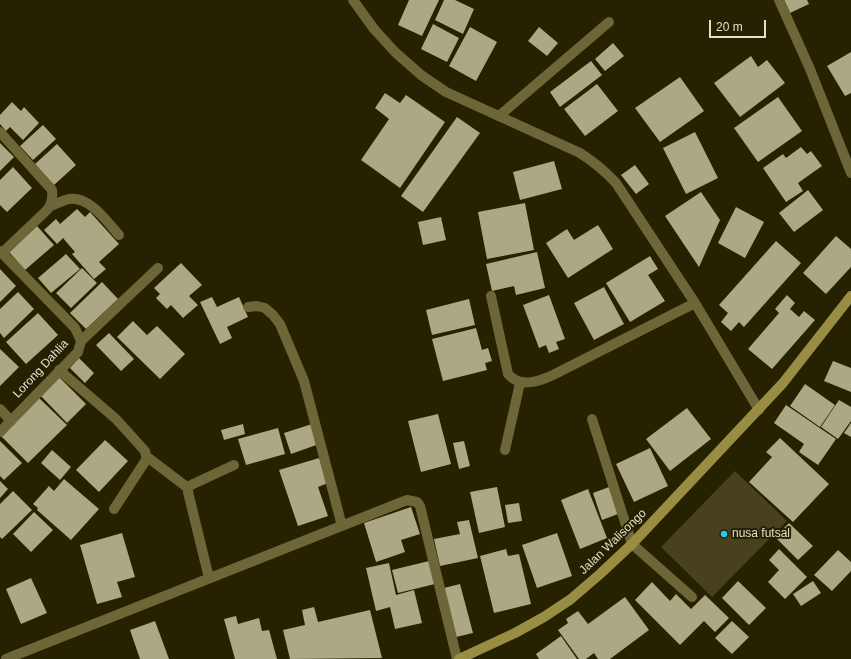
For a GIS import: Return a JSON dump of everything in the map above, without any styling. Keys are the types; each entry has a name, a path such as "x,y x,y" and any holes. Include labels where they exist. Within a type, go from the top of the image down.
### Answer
{"street":[{"path":"353,0 379,35 395,52 421,75 446,92 580,153 594,161 606,172 616,183 695,303 759,410"},
{"path":"779,0 810,69 851,174"},
{"path":"499,116 609,22"},
{"path":"0,132 52,190 53,198 51,206"},
{"path":"1,252 51,206 69,199 78,200 95,209 120,235"},
{"name":"Lorong Dahlia","path":"0,432 78,352 81,341 75,328 1,252"},
{"path":"81,341 158,268"},
{"path":"491,296 508,374 520,383 541,380 553,375 695,303"},
{"name":"Jalan Walisongo","path":"458,659 515,633 557,608 570,599 632,544 759,410 805,358 851,296"},
{"path":"248,307 257,306 265,308 280,324 304,381 342,526"},
{"path":"59,370 116,419 145,451 146,460 114,509"},
{"path":"505,450 520,383"},
{"path":"0,409 11,421"},
{"path":"592,419 632,544 692,597"},
{"path":"146,456 188,488 209,578"},
{"path":"188,488 191,485 234,465"},
{"path":"6,659 407,500 417,502 420,506 458,659"}],"shaded area":[{"name":"nusa futsal","path":"735,471 787,521 712,597 661,547"}],"building":[{"path":"409,0 439,0 422,36 398,25"},
{"path":"444,0 455,0 474,9 463,34 435,20"},
{"path":"784,0 807,0 809,4 790,13"},
{"path":"433,24 459,38 447,62 421,49"},
{"path":"470,27 497,42 476,81 449,66"},
{"path":"539,27 558,43 547,56 528,41"},
{"path":"613,43 624,56 605,71 595,59"},
{"path":"851,52 851,93 845,96 827,66"},
{"path":"751,56 758,67 767,60 785,83 740,117 714,83"},
{"path":"591,61 602,75 560,107 550,92"},
{"path":"680,77 704,111 660,142 635,108"},
{"path":"597,84 618,111 585,136 564,109"},
{"path":"385,93 400,103 406,95 445,122 400,188 361,160 389,119 375,108"},
{"path":"778,97 802,131 758,162 734,128"},
{"path":"12,102 21,111 24,107 39,123 23,140 10,127 6,131 0,124 0,115"},
{"path":"457,117 480,133 423,212 401,196"},
{"path":"43,125 56,139 33,160 20,146"},
{"path":"695,132 718,178 686,194 663,148"},
{"path":"0,143 14,157 0,171"},
{"path":"57,144 76,165 54,185 35,164"},
{"path":"801,147 807,154 811,151 822,166 798,183 803,191 786,202 763,168 783,154 786,158"},
{"path":"554,161 562,189 520,200 513,172"},
{"path":"635,165 649,184 636,194 621,175"},
{"path":"13,167 32,188 7,212 0,205 0,180"},
{"path":"808,190 823,210 794,232 779,213"},
{"path":"701,192 720,220 699,267 665,216"},
{"path":"525,203 534,250 487,259 478,212"},
{"path":"736,207 764,222 745,258 718,243"},
{"path":"77,209 85,217 90,212 119,244 99,262 106,269 94,279 72,254 75,252 63,238 57,244 44,230 56,219 60,224"},
{"path":"441,217 446,240 423,245 418,222"},
{"path":"598,225 613,249 568,278 546,243 567,229 574,240"},
{"path":"37,226 54,245 25,270 9,252"},
{"path":"836,236 851,249 851,267 826,294 803,273"},
{"path":"776,241 801,263 744,327 739,322 731,331 721,322 728,313 719,305"},
{"path":"537,252 545,288 516,295 514,286 492,291 486,264"},
{"path":"66,254 80,269 51,293 38,278"},
{"path":"650,256 658,269 648,275 665,301 630,322 606,283"},
{"path":"181,263 202,285 189,296 198,305 183,318 171,305 167,309 156,298 160,294 154,288"},
{"path":"82,268 97,283 71,308 56,293"},
{"path":"0,269 16,286 0,302"},
{"path":"102,282 118,299 86,329 70,313"},
{"path":"604,287 624,324 594,340 574,303"},
{"path":"18,292 34,309 4,338 0,333 0,309"},
{"path":"549,295 565,339 556,342 559,349 549,353 546,345 539,348 523,305"},
{"path":"787,295 795,303 790,309 799,317 804,311 815,320 772,369 748,349 779,313 775,309"},
{"path":"212,297 217,307 239,297 248,317 227,327 232,338 220,344 200,302"},
{"path":"469,299 475,325 432,335 426,310"},
{"path":"38,313 58,335 26,364 6,342"},
{"path":"133,321 147,335 157,326 185,354 160,379 117,337"},
{"path":"476,328 482,350 488,348 492,361 485,363 487,370 443,381 432,339"},
{"path":"109,333 134,359 121,371 96,345"},
{"path":"0,349 19,367 0,386"},
{"path":"79,358 94,373 85,383 70,368"},
{"path":"833,361 851,368 851,392 824,381"},
{"path":"58,376 86,404 67,423 39,394"},
{"path":"805,384 835,405 820,427 790,406"},
{"path":"38,397 67,425 28,463 0,435"},
{"path":"839,400 851,407 851,421 838,439 821,427"},
{"path":"786,405 836,439 818,465 799,452 804,444 774,423"},
{"path":"687,408 711,439 670,471 646,439"},
{"path":"438,414 451,464 421,472 408,421"},
{"path":"851,423 851,437 844,433"},
{"path":"243,424 245,434 224,440 221,430"},
{"path":"312,424 319,444 291,454 284,433"},
{"path":"278,428 285,454 246,465 238,439"},
{"path":"780,438 829,484 793,522 749,482 772,457 766,452"},
{"path":"105,440 128,461 99,492 76,470"},
{"path":"0,441 22,463 4,480 0,476"},
{"path":"464,441 470,466 459,469 453,443"},
{"path":"650,448 668,486 634,502 616,464"},
{"path":"52,450 71,467 60,480 41,463"},
{"path":"319,458 328,483 318,487 328,516 298,526 279,470"},
{"path":"64,479 99,509 71,540 37,510 38,508 33,504 49,486 54,491"},
{"path":"0,481 8,489 0,498"},
{"path":"497,487 505,527 479,533 470,492"},
{"path":"609,487 618,514 602,520 593,493"},
{"path":"588,489 607,538 580,549 561,500"},
{"path":"13,491 32,510 2,539 0,537 0,504"},
{"path":"519,503 522,521 508,523 505,505"},
{"path":"411,507 420,534 401,540 405,552 376,562 364,523"},
{"path":"34,512 53,530 31,552 13,534"},
{"path":"469,520 478,558 440,566 434,539 460,534 457,522"},
{"path":"789,523 813,546 798,560 775,537"},
{"path":"122,533 135,577 117,582 122,597 97,604 80,545"},
{"path":"557,533 572,576 537,588 522,545"},
{"path":"506,549 508,556 519,554 531,604 494,613 480,556"},
{"path":"779,549 807,577 785,599 768,582 779,570 769,560"},
{"path":"838,550 851,562 851,571 832,591 814,575"},
{"path":"429,561 435,584 398,593 392,570"},
{"path":"389,563 396,595 414,590 422,623 395,629 390,607 376,611 366,568"},
{"path":"31,578 47,613 21,624 6,589"},
{"path":"738,581 766,608 749,625 722,598"},
{"path":"813,581 821,593 801,606 793,594"},
{"path":"652,582 670,601 676,594 691,609 705,595 729,618 715,632 704,621 680,645 635,600"},
{"path":"460,584 473,633 456,637 444,588"},
{"path":"625,597 649,630 610,659 598,659 594,653 586,659 579,659 558,630 568,623 566,619 578,611 588,624"},
{"path":"314,607 318,622 370,610 382,658 290,659 283,630 305,625 302,610"},
{"path":"236,616 238,624 259,618 262,631 269,630 277,659 235,659 224,619"},
{"path":"155,621 169,659 140,659 130,630"},
{"path":"732,621 749,637 732,654 715,638"},
{"path":"561,636 577,659 539,659 536,654"}],"place":[{"name":"nusa futsal","path":"724,534"}]}
